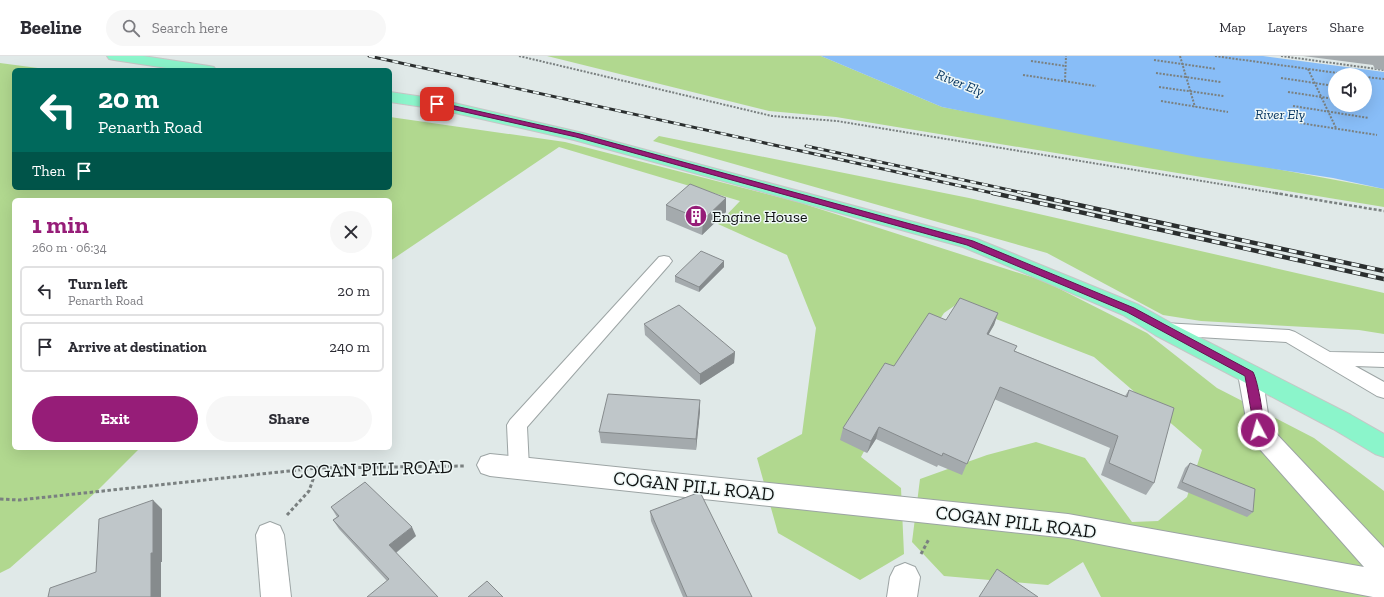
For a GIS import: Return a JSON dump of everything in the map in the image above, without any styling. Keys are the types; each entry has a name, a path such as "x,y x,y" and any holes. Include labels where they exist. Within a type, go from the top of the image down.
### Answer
{"main road":[{"path":"114,56 130,57 197,68"},
{"path":"392,97 437,104 577,136 970,243 1130,310 1342,422 1384,447"}],"street":[{"path":"1250,374 1257,413 1258,430 1384,569"},
{"name":"COGAN PILL ROAD","path":"490,465 1068,526 1384,585"},
{"path":"270,535 276,597"}],"lane":[{"path":"519,468 516,425 664,261"},
{"path":"1164,329 1289,336 1384,391"},
{"path":"1325,358 1384,360"}],"path":[{"path":"519,56 772,116 837,121 1384,211"},
{"path":"1065,81 1066,56"},
{"path":"1180,56 1189,91 1195,107"},
{"path":"1215,56 1328,72"},
{"path":"1281,56 1384,70"},
{"path":"1154,60 1216,68"},
{"path":"1031,61 1065,66"},
{"path":"1308,69 1336,128"},
{"path":"1156,73 1221,82"},
{"path":"1023,75 1096,86"},
{"path":"1281,78 1328,85"},
{"path":"1372,78 1384,79"},
{"path":"1158,86 1224,96"},
{"path":"1288,92 1328,98"},
{"path":"1161,101 1228,112"},
{"path":"1293,106 1369,118"},
{"path":"1300,123 1377,135"},
{"name":"COGAN PILL ROAD","path":"0,499 19,500 317,468 490,465"},
{"path":"309,491 317,468"},
{"path":"903,587 944,513"}],"green space":[{"path":"547,56 821,56 942,107 1384,189 1384,207 836,117 769,111"},
{"path":"0,63 38,68 12,68 12,190 392,190 392,117 565,142 798,202 1044,281 1147,333 1217,388 1314,438 1384,491 1384,597 1101,597 1083,562 1048,585 944,576 912,542 920,479 987,455 1036,442 1085,458 1132,522 1158,521 1187,497 1202,450 1094,357 957,304 944,313 906,371 861,457 901,488 904,554 860,580 778,533 757,458 802,434 816,328 787,255 718,224 740,201 559,147 392,260 392,198 12,198 12,450 138,450 96,492 10,568 0,573"},
{"path":"659,136 969,198 1384,293 1384,334 1359,330 1201,321 1163,315 1047,253 653,141"}],"water":[{"name":"River Ely","path":"821,56 1263,56 1354,68 1328,68 1328,112 1372,112 1372,70 1384,72 1384,189 1333,178 1197,157 942,107"}],"building":[{"path":"690,184 726,198 703,220 666,205"},
{"path":"701,251 724,261 699,287 675,276"},
{"path":"960,298 998,313 987,334 1017,346 1014,351 1127,397 1129,390 1174,408 1154,483 1109,463 1118,436 1000,387 967,464 943,453 942,456 879,427 871,441 843,428 885,363 894,366 929,313 946,320"},
{"path":"679,305 735,352 700,374 644,324"},
{"path":"608,394 700,400 696,439 599,432"},
{"path":"1190,463 1255,489 1253,512 1182,482"},
{"path":"365,482 412,527 389,545 438,597 367,597 389,579 333,520 339,516 331,507"},
{"path":"700,492 752,597 687,597 650,511"},
{"path":"153,500 151,597 48,597 50,588 96,572 99,519"},
{"path":"997,569 1038,597 979,597"},
{"path":"487,581 503,597 468,597"}],"railway":[{"path":"369,56 997,194"},
{"path":"806,146 1028,194"},
{"path":"993,193 1384,279"},
{"path":"1023,193 1384,271"}],"place":[{"name":"Engine House","path":"696,216"}],"route":[{"path":"437,104 577,136 970,243 1130,310 1250,374 1257,413 1258,430"}]}
